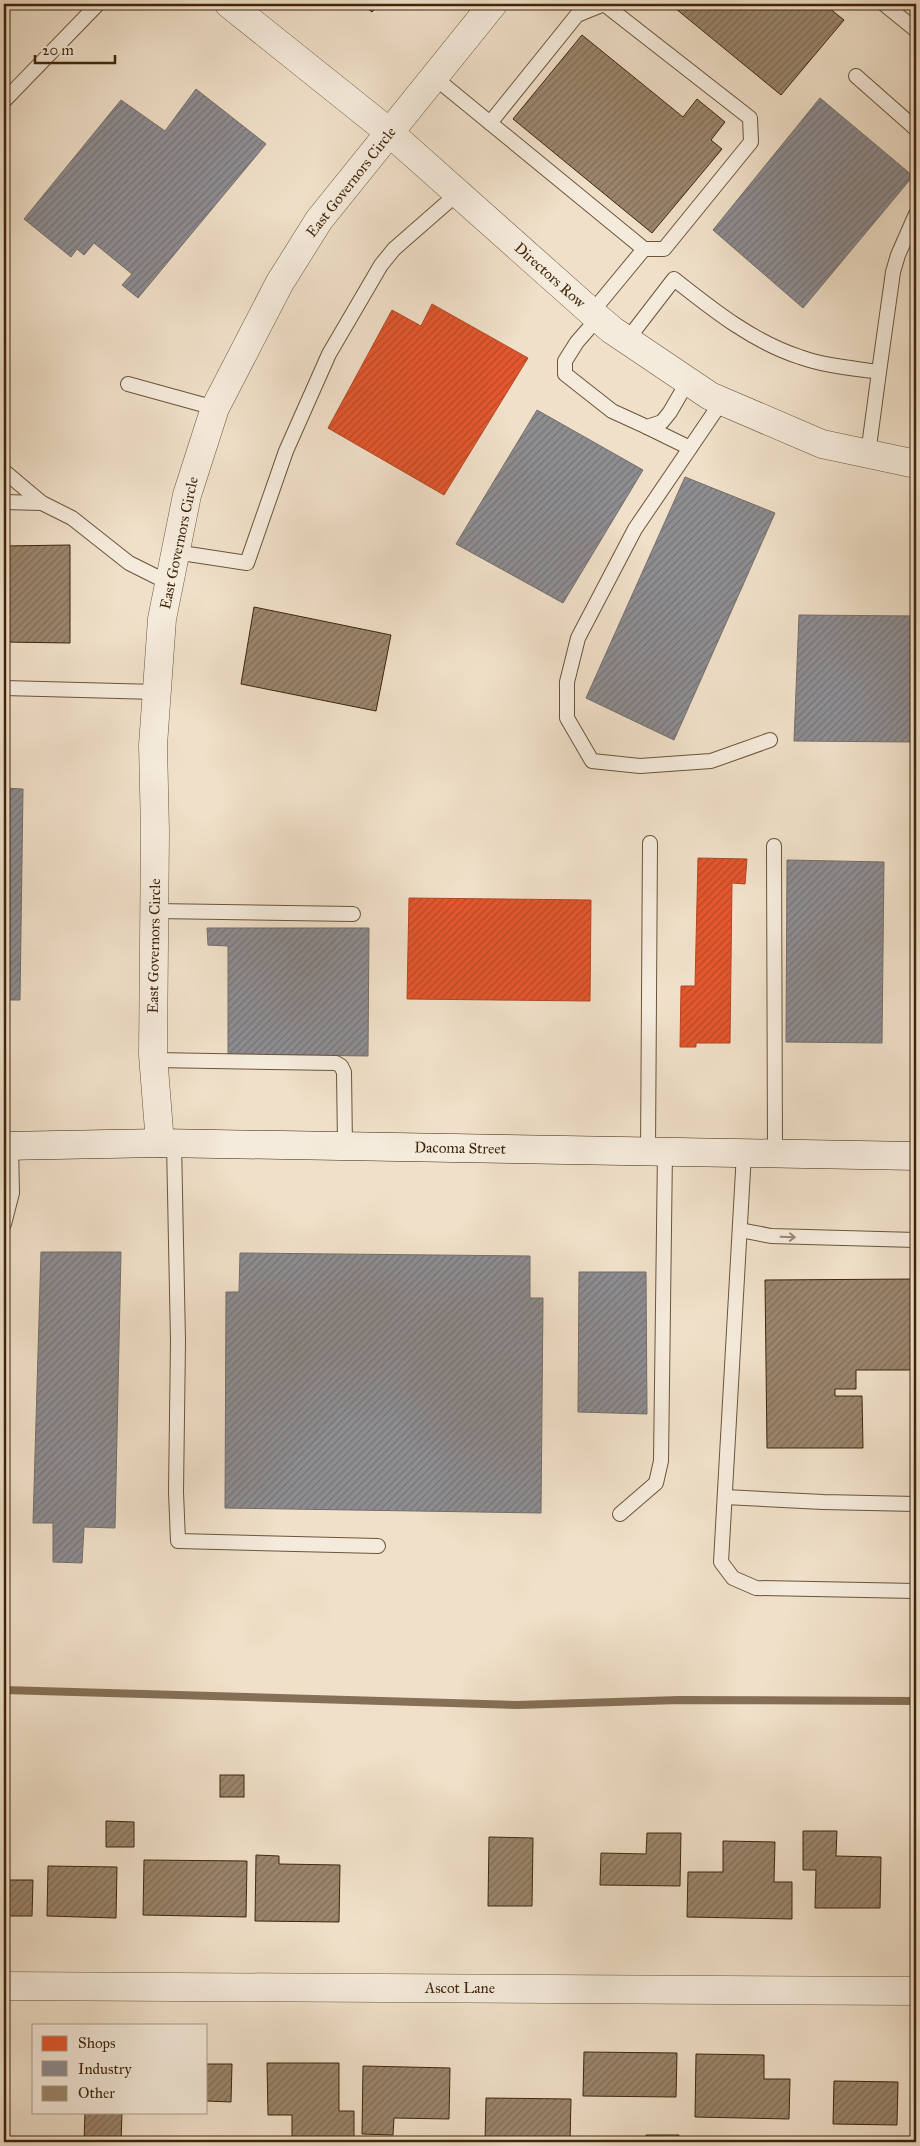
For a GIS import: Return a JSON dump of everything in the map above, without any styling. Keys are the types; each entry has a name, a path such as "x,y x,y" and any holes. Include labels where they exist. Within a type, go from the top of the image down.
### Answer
{"street":[{"name":"Directors Row","path":"230,4 389,132 595,315 627,340 688,382 710,396 822,444 916,464"},
{"name":"East Governors Circle","path":"167,1143 154,1060 153,745 162,619 187,495 215,408 289,268 319,220 493,4"},
{"name":"Dacoma Street","path":"8,1146 167,1143 916,1156"},
{"name":"Ascot Lane","path":"4,1986 916,1991"}],"lane":[{"path":"4,101 98,4"},
{"path":"434,77 490,123 644,249 664,248 751,142 750,118 604,4 577,16 490,123"},
{"path":"884,4 916,30"},
{"path":"856,76 916,129"},
{"path":"175,552 247,563 286,452 329,354 381,265 394,249 458,193"},
{"path":"868,454 894,272 898,255 916,214"},
{"path":"644,249 577,342 565,361 565,374 612,410 690,448"},
{"path":"627,340 674,279 720,316 767,343 799,357 829,365 879,372"},
{"path":"647,427 662,422 688,382"},
{"path":"128,384 215,408"},
{"path":"722,401 635,529 578,638 567,682 567,718 592,762 640,766 711,761 770,740"},
{"path":"4,471 42,503 72,518 129,563 169,583"},
{"path":"4,502 42,503"},
{"path":"4,688 157,692"},
{"path":"620,1514 656,1483 661,1461 657,1151 650,843"},
{"path":"774,846 775,1153"},
{"path":"155,912 353,914"},
{"path":"154,1060 336,1062 344,1072 345,1146"},
{"path":"167,1143 178,1341 176,1492 178,1541 378,1546"},
{"path":"4,1224 12,1193 8,1146"},
{"path":"744,1153 721,1562 733,1578 756,1588 916,1591"},
{"path":"740,1230 771,1236 916,1240"},
{"path":"725,1497 916,1504"}],"building: Shops":[{"path":"432,304 528,358 444,495 328,428 392,310 421,326"},
{"path":"698,858 747,859 745,884 732,883 730,1043 696,1043 696,1047 680,1047 681,986 695,986"},
{"path":"409,898 591,900 590,1001 407,999"}],"building: Industry":[{"path":"196,89 266,144 138,298 122,285 132,274 94,243 84,255 77,249 71,257 24,219 121,100 165,131"},
{"path":"820,98 913,176 803,308 713,230"},
{"path":"537,410 643,470 563,603 456,544"},
{"path":"685,477 775,513 674,740 586,698"},
{"path":"799,615 916,616 914,742 794,741"},
{"path":"4,788 23,789 20,1000 4,1000"},
{"path":"787,860 884,862 882,1043 786,1042"},
{"path":"207,928 369,928 368,1056 228,1054 228,946 208,945"},
{"path":"41,1252 121,1252 115,1528 84,1527 82,1563 53,1562 53,1523 33,1523"},
{"path":"240,1253 530,1256 530,1298 543,1298 541,1513 225,1508 226,1292 239,1292"},
{"path":"579,1272 646,1272 647,1414 578,1412"}],"building: Other":[{"path":"361,4 379,4 372,12"},
{"path":"670,4 824,4 844,20 781,95"},
{"path":"582,35 683,117 697,99 725,122 711,140 722,149 652,233 513,119"},
{"path":"70,545 70,643 4,642 4,546"},
{"path":"254,607 391,635 376,711 241,684"},
{"path":"916,1279 916,1370 856,1370 856,1389 835,1389 835,1396 862,1396 863,1448 767,1448 765,1280"},
{"path":"220,1775 244,1775 244,1797 220,1797"},
{"path":"106,1821 134,1822 134,1847 106,1847"},
{"path":"803,1831 837,1831 836,1856 881,1857 880,1908 815,1908 816,1870 803,1870"},
{"path":"647,1833 681,1833 680,1886 600,1885 601,1853 646,1854"},
{"path":"489,1837 533,1838 532,1906 488,1906"},
{"path":"723,1841 775,1842 774,1882 792,1882 792,1919 687,1917 688,1872 723,1872"},
{"path":"256,1855 279,1856 279,1864 340,1865 339,1922 255,1921"},
{"path":"144,1860 247,1861 246,1917 143,1915"},
{"path":"48,1866 117,1867 116,1918 47,1916"},
{"path":"4,1880 33,1880 32,1916 4,1916"},
{"path":"584,2052 677,2053 676,2097 583,2096"},
{"path":"696,2054 764,2055 764,2079 790,2079 789,2119 695,2117"},
{"path":"267,2063 339,2063 339,2111 354,2111 354,2138 292,2139 292,2115 268,2115"},
{"path":"208,2064 232,2064 231,2102 208,2101"},
{"path":"363,2066 450,2068 449,2119 394,2118 393,2135 362,2134"},
{"path":"915,2073 916,2142 914,2142"},
{"path":"834,2081 898,2082 897,2125 833,2124"},
{"path":"486,2098 571,2099 570,2142 485,2142"},
{"path":"85,2114 122,2114 121,2142 84,2142"},
{"path":"646,2135 679,2135 678,2142 645,2142"}],"waterway":[{"path":"4,1690 517,1705 679,1700 916,1701"}]}
